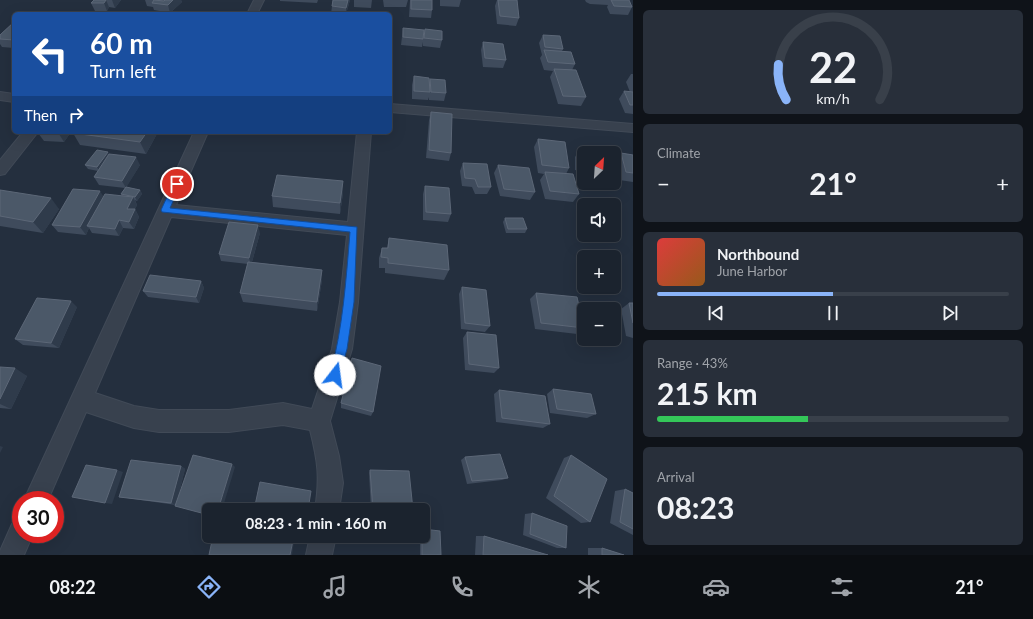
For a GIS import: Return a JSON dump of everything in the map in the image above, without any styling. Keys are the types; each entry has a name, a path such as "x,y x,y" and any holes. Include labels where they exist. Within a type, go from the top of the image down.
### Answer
{"street":[{"path":"253,12 259,0"},
{"path":"0,96 12,98"},
{"path":"392,108 633,128"},
{"path":"0,170 29,134"},
{"path":"40,491 200,134"},
{"path":"328,503 331,483 328,456 319,421 342,349 349,302 354,229 364,134"},
{"path":"165,210 354,229"},
{"path":"82,400 134,417 159,421 229,421 283,414 319,421"},
{"path":"11,555 16,543"},
{"path":"319,555 322,543"}],"building":[{"path":"94,0 106,0 104,3 91,3"},
{"path":"154,0 173,0 168,5 152,3"},
{"path":"333,0 348,0 346,8 332,6"},
{"path":"411,0 432,0 432,10 411,9"},
{"path":"498,0 517,0 519,18 500,16"},
{"path":"611,0 629,0 632,7 614,6"},
{"path":"12,24 12,40 0,39 0,35"},
{"path":"403,28 424,30 423,39 403,37"},
{"path":"425,29 442,31 442,40 424,38"},
{"path":"543,35 560,36 563,49 545,47"},
{"path":"483,42 503,44 506,60 485,58"},
{"path":"544,50 571,52 575,64 548,62"},
{"path":"554,69 576,70 586,97 563,96"},
{"path":"414,76 429,78 430,92 414,91"},
{"path":"430,79 445,80 446,93 431,92"},
{"path":"624,91 633,92 633,105 630,105"},
{"path":"431,112 452,114 451,153 429,150"},
{"path":"80,134 146,134 140,142"},
{"path":"538,139 565,142 569,168 542,165"},
{"path":"97,150 108,152 97,167 85,165"},
{"path":"621,153 633,155 633,173 626,172"},
{"path":"109,154 136,157 122,181 94,177"},
{"path":"463,163 487,164 491,187 478,187 475,179 465,178"},
{"path":"498,165 529,168 535,192 504,189"},
{"path":"545,172 573,174 579,194 550,191"},
{"path":"277,175 343,181 340,203 272,196"},
{"path":"425,186 449,188 451,214 426,212"},
{"path":"126,187 140,190 135,197 121,194"},
{"path":"73,189 100,191 80,227 52,225"},
{"path":"0,190 51,198 33,222 0,216"},
{"path":"105,194 133,197 127,209 135,209 129,222 119,220 115,229 87,226"},
{"path":"505,218 523,218 527,229 508,229"},
{"path":"229,222 258,225 249,258 219,254"},
{"path":"389,238 447,245 449,270 388,263 388,258 381,257 382,248 388,248"},
{"path":"248,262 322,270 317,302 240,293"},
{"path":"150,275 201,281 196,297 143,291"},
{"path":"462,287 486,290 490,326 465,323"},
{"path":"536,293 577,297 577,327 541,323"},
{"path":"37,298 71,301 51,343 15,339"},
{"path":"629,303 633,303 633,323"},
{"path":"467,332 496,335 499,368 469,364"},
{"path":"352,358 381,366 373,412 341,403"},
{"path":"0,367 15,368 0,399"},
{"path":"553,389 591,394 596,414 557,409"},
{"path":"499,390 545,396 550,424 502,418"},
{"path":"500,454 508,478 472,481 465,457"},
{"path":"193,455 232,464 220,503 202,503 202,513 175,506"},
{"path":"571,455 607,479 590,522 554,496"},
{"path":"131,460 181,466 171,503 119,497"},
{"path":"86,465 117,470 105,503 72,497"},
{"path":"370,470 409,471 412,503 372,503"},
{"path":"260,482 311,491 309,503 256,503"},
{"path":"625,489 633,493 633,529 620,522"},
{"path":"532,513 567,526 566,548 530,534"},
{"path":"430,530 440,531 441,555 422,555 422,543 430,543"},
{"path":"484,536 548,555 483,555"},
{"path":"212,543 292,543 290,555 209,555"},
{"path":"602,548 624,555 602,555"}],"route":[{"path":"177,184 165,210 354,229 349,302 342,349 335,375"}]}
